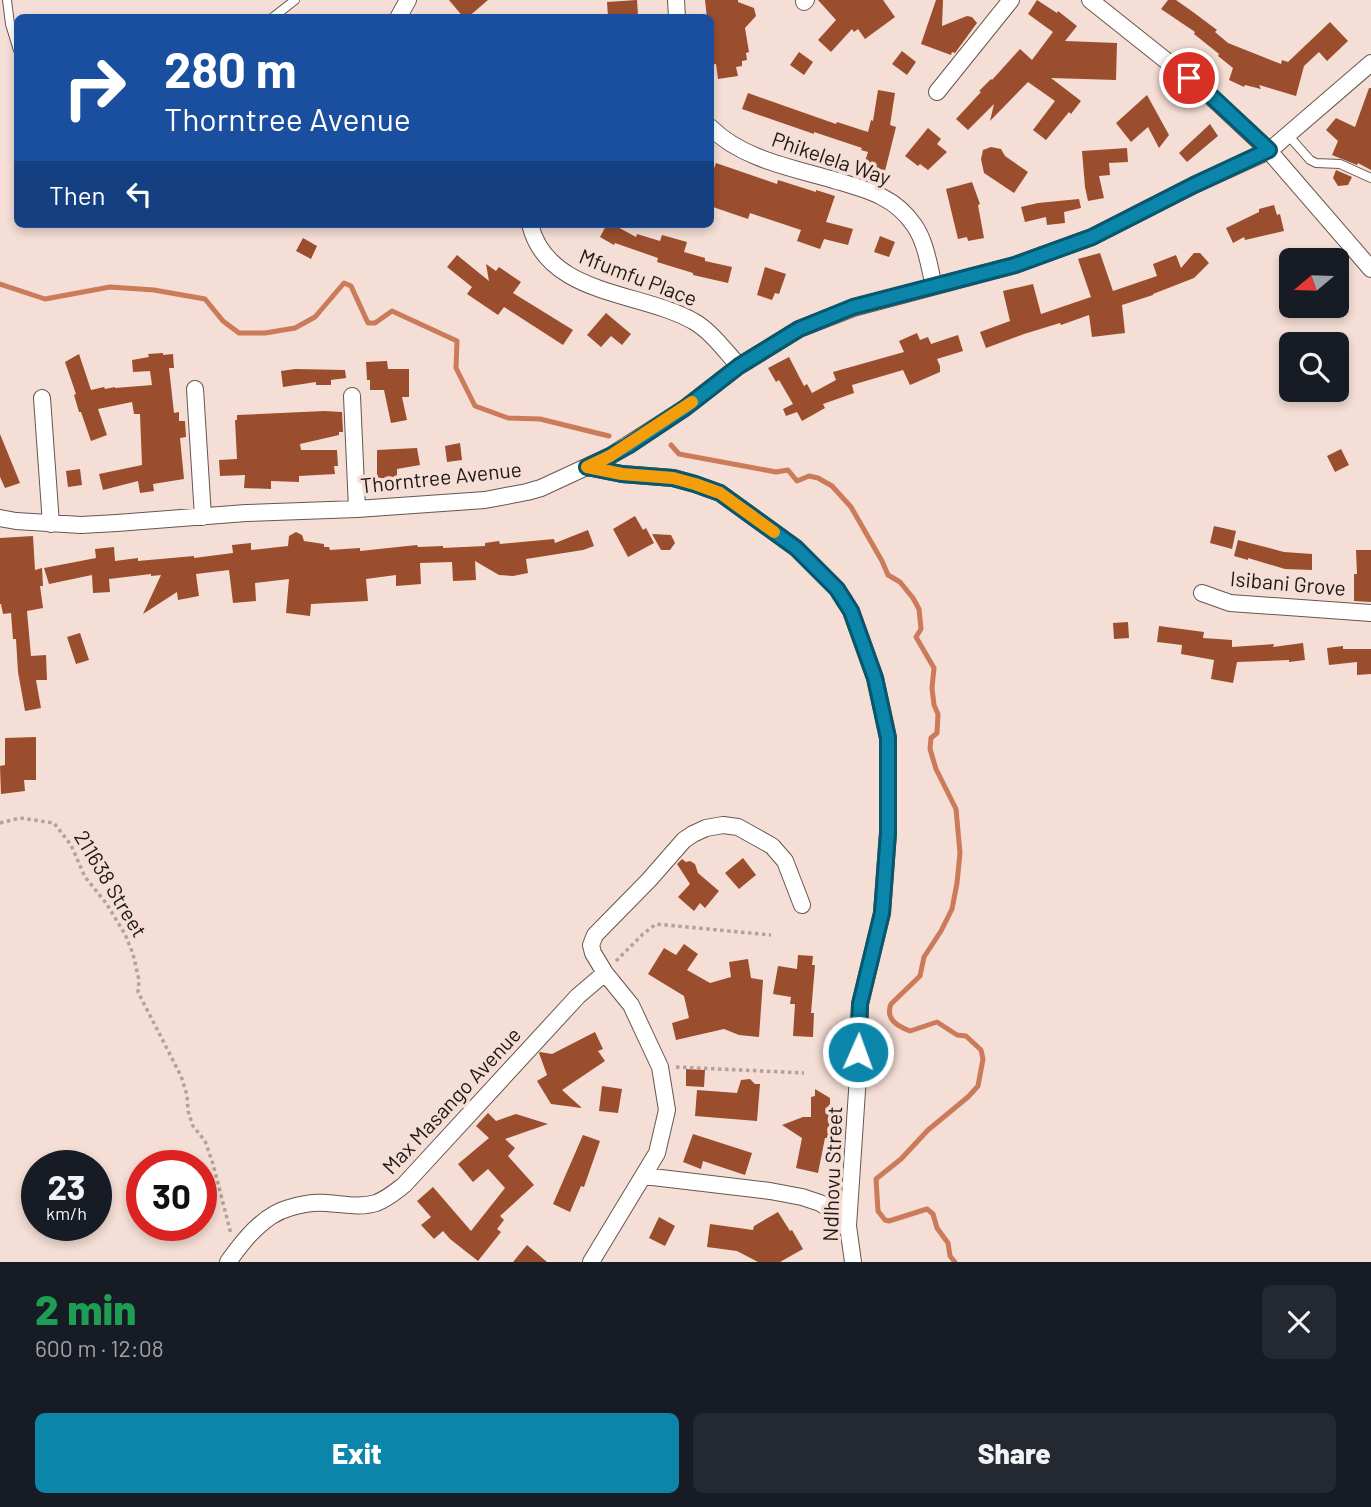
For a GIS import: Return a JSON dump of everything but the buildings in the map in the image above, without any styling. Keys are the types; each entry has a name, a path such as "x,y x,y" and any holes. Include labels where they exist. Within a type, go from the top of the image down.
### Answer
{"street":[{"path":"937,92 1011,0"},
{"path":"1090,0 1209,94 1269,150 1371,269"},
{"name":"Thorntree Avenue","path":"0,518 16,522 81,525 485,500 541,488 610,456 685,408 739,366 799,329 853,307 1015,265 1092,237 1269,150 1371,63"},
{"name":"Phikelela Way","path":"714,130 728,142 767,161 866,190 891,201 915,227 926,251 934,286"},
{"name":"Mfumfu Place","path":"531,228 538,246 554,264 574,279 659,306 693,320 739,366"},
{"path":"195,389 203,517"},
{"path":"352,396 356,509"},
{"path":"42,398 51,524"},
{"name":"Ndlhovu Street","path":"587,467 622,474 673,478 720,493 796,548 837,589 851,611 875,678 888,738 888,833 882,913 860,1004 848,1226 853,1262"},
{"name":"Isibani Grove","path":"1202,593 1230,603 1371,613"},
{"path":"591,1262 657,1153 667,1110 660,1066 631,1005 605,973 593,953 591,945 595,935 684,840 706,828 723,825 738,827 772,846 785,861 802,905"},
{"name":"Max Masango Avenue","path":"233,1256 247,1237 286,1208 324,1203 362,1206 390,1197 578,996 605,973"},
{"path":"644,1176 802,1197 820,1203 839,1215 848,1226"}],"lane":[{"path":"7,0 14,37"},
{"path":"277,14 295,0"},
{"path":"1288,135 1310,160 1316,163 1340,164 1371,178"}],"path":[{"name":"211638 Street","path":"0,823 20,818 54,823 71,845 85,877 106,903 125,934 139,980 138,992 181,1076 193,1126 205,1141 220,1192 233,1256"},
{"path":"605,973 656,924 771,935"},
{"path":"660,1066 804,1073"}],"waterway":[{"path":"0,284 45,299 110,287 154,290 205,299 223,321 239,333 265,333 295,328 315,317 344,283 351,286 368,323 375,323 392,311 457,341 456,368 475,406 508,418 540,419 609,436"},
{"path":"671,445 679,454 776,472 788,470 797,481 809,476 832,486 851,507 888,575 900,582 919,609 921,629 916,637 934,668 932,688 938,714 937,733 931,738 930,749 936,769 956,809 960,853 952,909 924,957 920,976 891,1004 890,1014 897,1024 910,1031 937,1022 957,1035 966,1036 981,1050 983,1059 978,1086 876,1179 878,1211 885,1220 927,1209 933,1214 937,1228 948,1243 950,1256 955,1262"}],"slow traffic":[{"path":"692,402 610,456 587,467 622,474 673,478 695,484 720,493 774,532"}],"route":[{"path":"858,1052 860,1004 882,913 888,833 888,738 875,678 851,611 837,589 796,548 720,493 673,478 622,474 587,467 628,446 685,408 739,366 799,329 853,307 1015,265 1092,237 1269,150 1189,78"}]}
